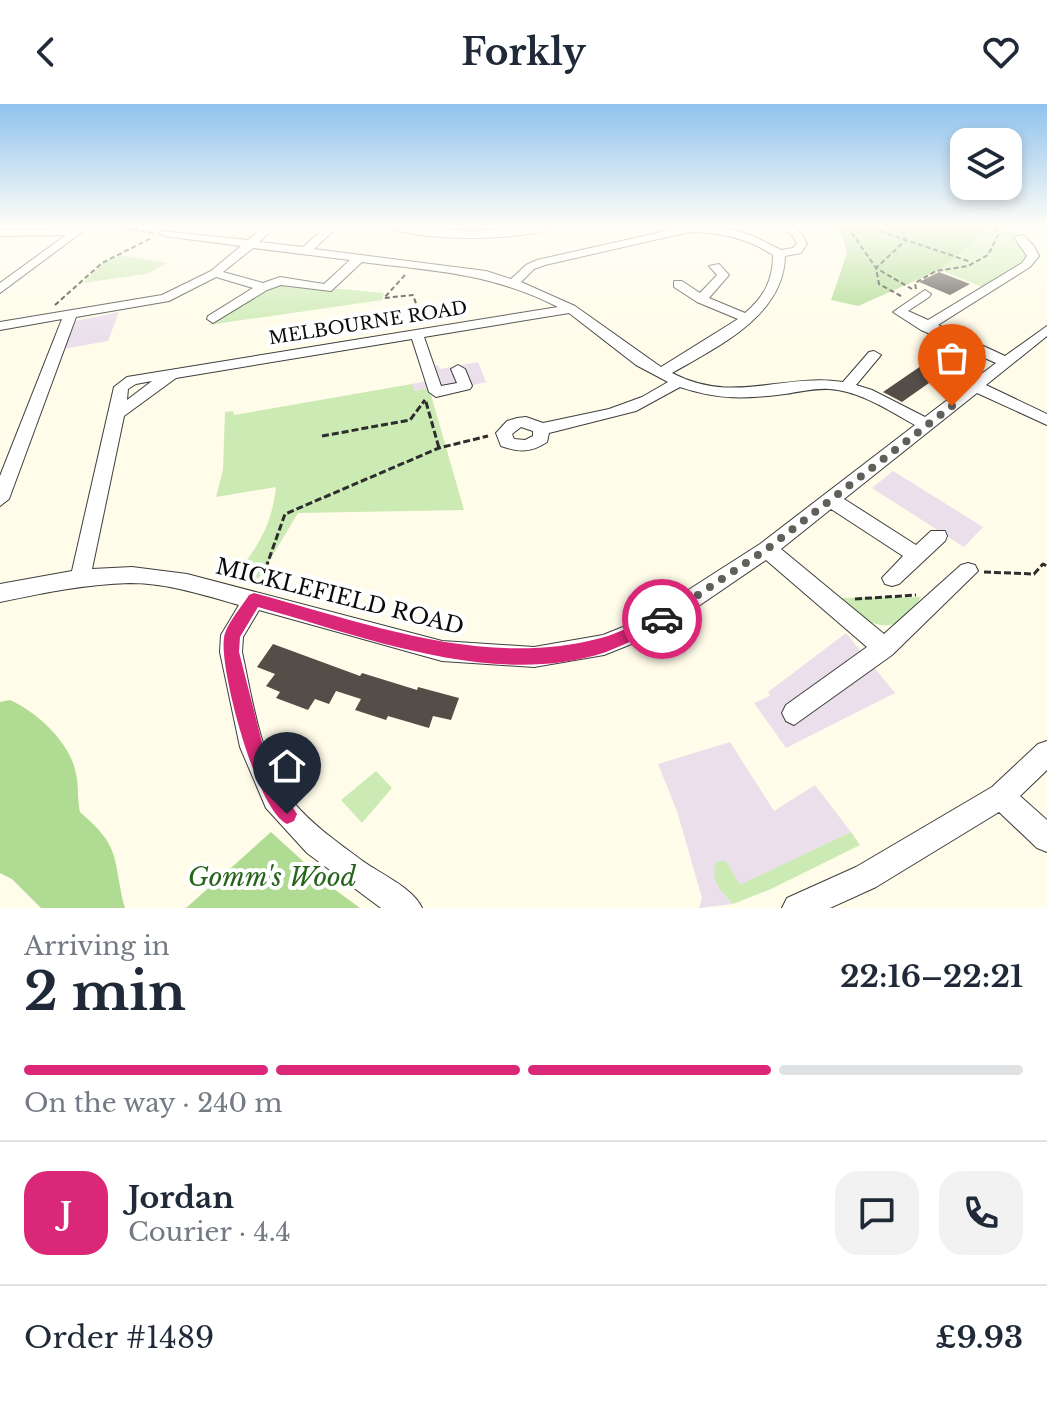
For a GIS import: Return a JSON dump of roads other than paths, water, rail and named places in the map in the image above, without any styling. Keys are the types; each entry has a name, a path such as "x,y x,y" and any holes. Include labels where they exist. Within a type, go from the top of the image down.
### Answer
{"street":[{"path":"0,289 34,264"},
{"path":"0,326 165,298 191,288 227,264"},
{"path":"213,319 263,287 280,281 327,288 353,264"},
{"path":"420,264 486,274 514,283 571,309 660,374 712,393 735,394 826,384 847,387 867,393 928,425"},
{"path":"514,283 538,264"},
{"path":"660,374 747,318 772,292 781,264"},
{"path":"926,327 1027,264"},
{"path":"701,299 723,275 715,266"},
{"path":"215,273 263,287"},
{"path":"678,284 701,299 747,318"},
{"path":"920,293 899,312 1006,362"},
{"name":"MELBOURNE ROAD","path":"80,578 117,414 172,374 571,309"},
{"path":"0,499 70,315"},
{"name":"MICKLEFIELD ROAD","path":"0,593 80,578 132,575 187,582 442,651 534,657 604,645 651,626 767,549 1047,330"},
{"path":"422,334 436,392 465,386 458,369"},
{"path":"847,387 874,355"},
{"path":"504,433 507,442 518,447 532,446 541,438 541,429 602,415 664,395 678,382"},
{"path":"977,387 1047,420"},
{"path":"832,500 916,555"},
{"path":"892,578 938,536"},
{"path":"767,549 884,648"},
{"path":"794,713 884,648 968,571"},
{"path":"254,600 232,635 231,652 257,759 269,788 287,814 327,850 370,885 407,908"},
{"path":"797,908 866,877 1001,796 1047,753"},
{"path":"1001,796 1047,838"}],"park label":[{"name":"Gomm's Wood","path":"272,877"}]}
